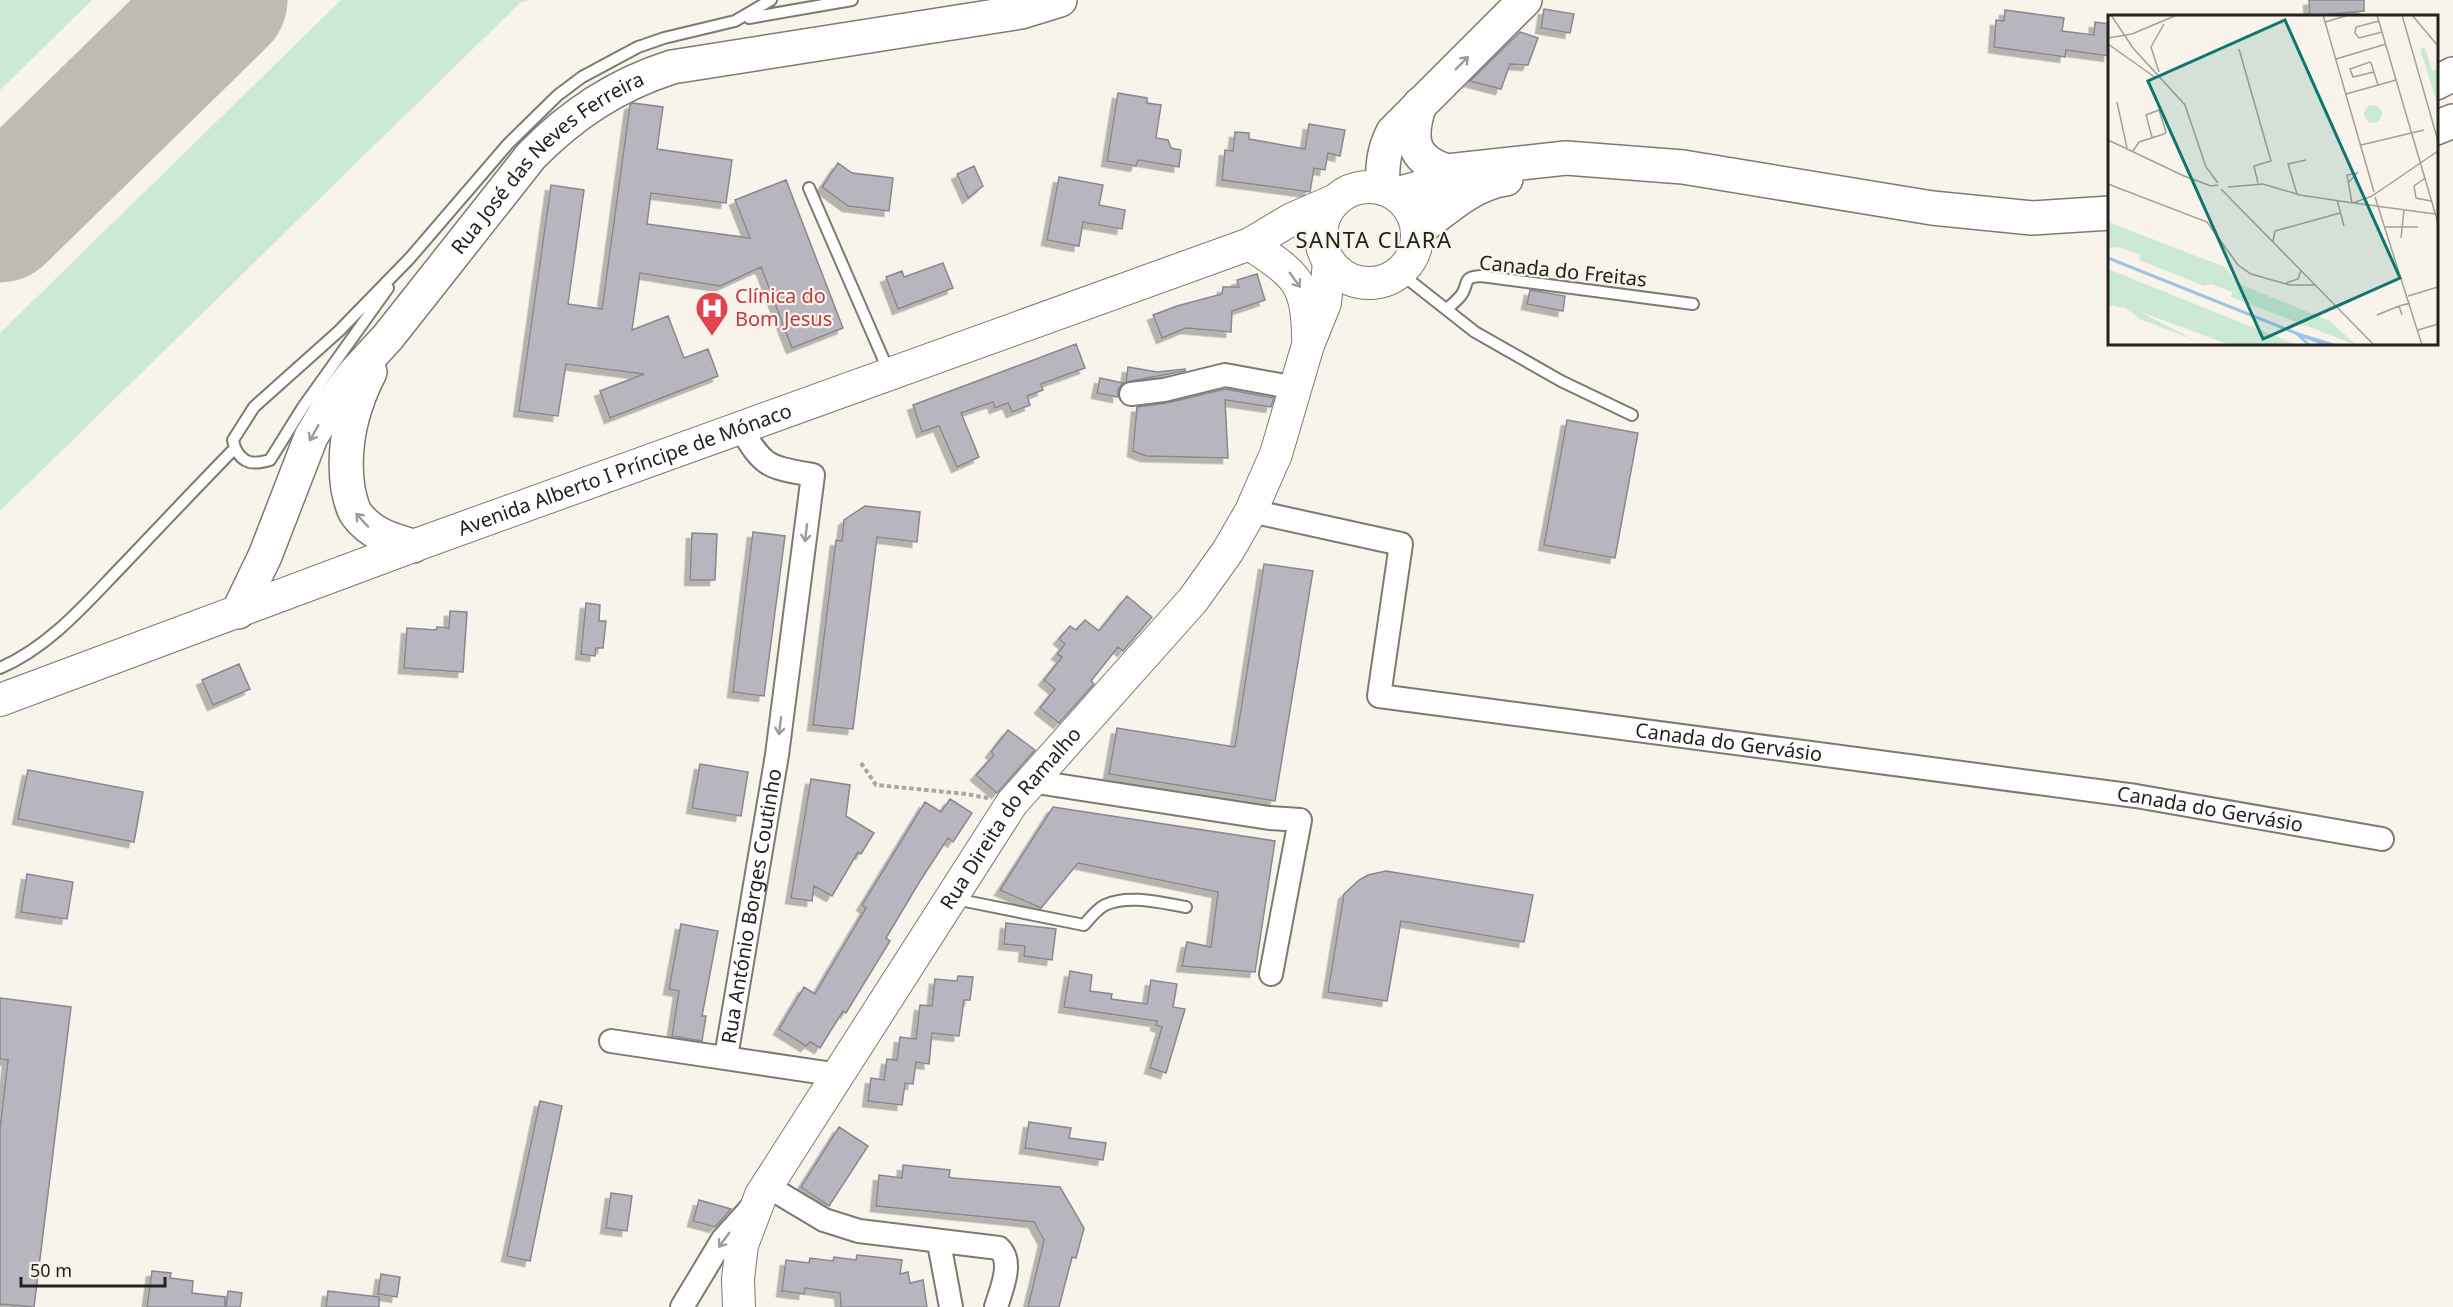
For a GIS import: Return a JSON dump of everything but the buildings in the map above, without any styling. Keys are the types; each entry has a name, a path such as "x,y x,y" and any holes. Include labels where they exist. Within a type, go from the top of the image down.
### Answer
{"main road":[{"name":"Rua José das Neves Ferreira","path":"238,612 258,573 311,436 336,397 388,337 531,156 580,112 618,88 672,67 1021,12 1060,0"},
{"path":"1488,168 1390,191 1366,186 1350,190 1336,200 1326,213 1321,229 1325,254 1346,278 1368,284 1385,281 1400,273 1411,261 1417,246 1418,230 1407,204 1390,191 1382,162 1386,144 1393,132 1420,104 1525,0"},
{"path":"2438,82 2453,74"},
{"path":"1420,104 1413,131 1417,150 1432,166 1447,171 1566,158 1620,161 1683,167 1932,208 2032,218 2108,213"},
{"path":"2438,112 2453,107"},
{"path":"2438,127 2453,121"},
{"path":"1418,230 1464,194 1494,181 1563,172 1667,185 1922,226 1993,235 2090,236 2108,232"},
{"name":"Avenida Alberto I Príncipe de Mónaco","path":"0,700 413,546 1250,243 1292,219 1336,200"},
{"path":"1250,243 1286,268 1299,285 1313,334"},
{"name":"Avenida Alberto I Príncipe de Mónaco","path":"1250,243 1325,254"},
{"name":"Rua Direita do Ramalho","path":"764,1191 1021,792 1193,600 1228,551 1251,511 1276,454 1313,334 1325,303 1325,254"},
{"path":"1313,334 1368,284"},
{"path":"388,337 363,386 353,412 345,454 346,476 356,514 372,530 388,539 413,546"},
{"path":"739,1307 738,1279 742,1245 764,1191"}],"street":[{"path":"1131,394 1164,390 1225,375 1296,388"},
{"name":"Rua António Borges Coutinho","path":"726,1057 777,755 813,475 773,468 761,460 740,428"},
{"name":"Canada do Gervásio","path":"1251,511 1401,544 1379,696 2136,796 2382,839"},
{"path":"1021,792 1300,820 1270,974"},
{"path":"611,1041 838,1075"},
{"path":"764,1191 824,1220 859,1231 939,1242 990,1246 1003,1252 1007,1265 996,1307"},
{"name":"Rua Direita do Ramalho","path":"682,1307 723,1239 764,1191"},
{"path":"939,1242 951,1307"}],"lane":[{"path":"735,21 771,0"},
{"path":"410,258 303,407 270,460 258,463 246,462 240,457 233,440 254,407 339,331 410,258 508,144 558,95 582,77 638,47 664,38 735,21 852,0"},
{"path":"809,188 889,374"},
{"path":"1400,273 1475,332 1561,381 1632,416"},
{"name":"Canada do Freitas","path":"1447,309 1462,294 1465,282 1472,277 1480,276 1693,304"},
{"path":"0,668 28,654 67,623 235,448"},
{"path":"951,898 1084,925 1099,909 1120,901 1132,900 1186,907"}],"path":[{"path":"861,762 876,785 966,794 1021,792"}],"green space":[{"path":"0,0 92,0 0,90"},
{"path":"341,0 528,0 520,3 0,511 0,333"}],"runway":[{"path":"0,218 223,0"}],"place":[{"name":"Clínica do Bom Jesus","path":"712,337"}],"district":[{"name":"SANTA CLARA","path":"1374,240"}]}
